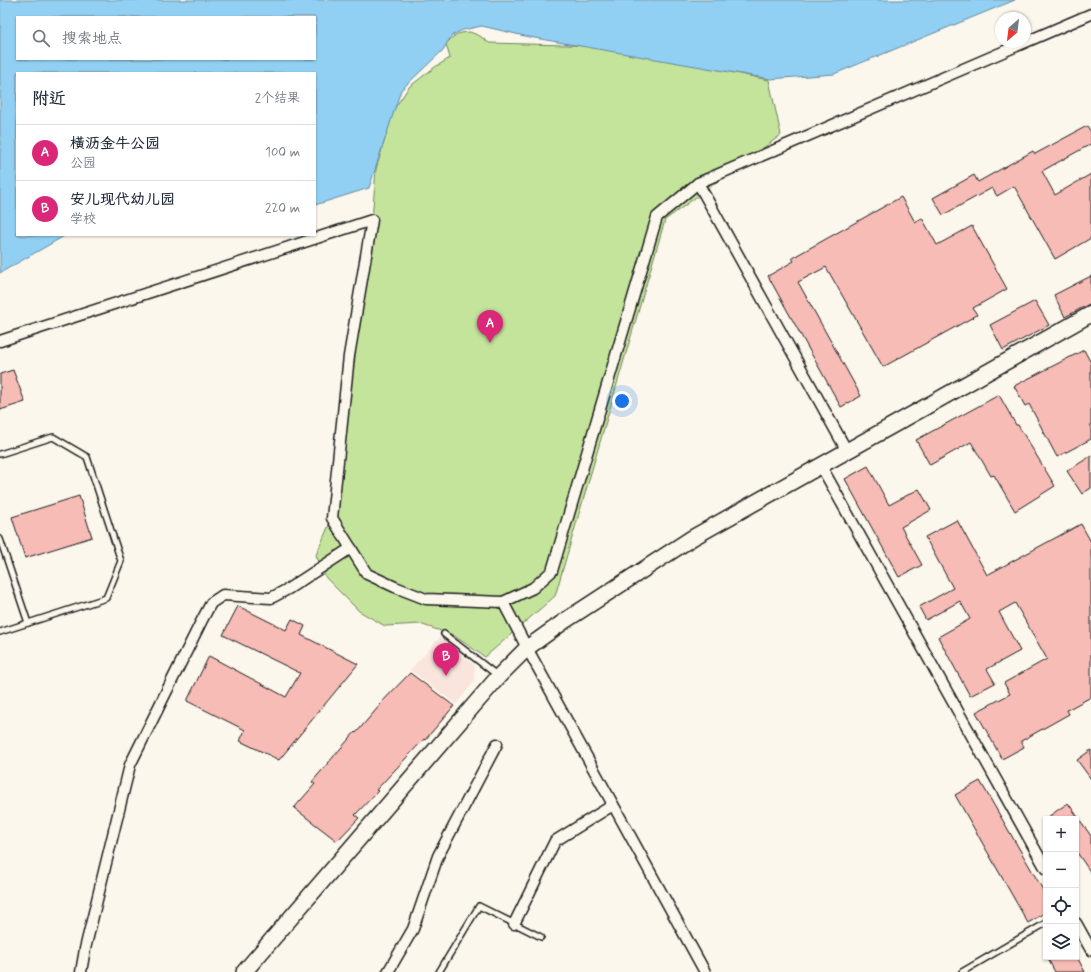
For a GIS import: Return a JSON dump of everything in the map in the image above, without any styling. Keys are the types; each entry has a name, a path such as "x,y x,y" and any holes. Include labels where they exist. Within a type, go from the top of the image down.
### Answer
{"street":[{"path":"0,341 372,220 349,356 332,518 368,574 395,587 426,599 503,602 533,588 552,571 657,217 698,183 1091,14"},
{"path":"698,183 847,451"},
{"path":"244,972 499,676 527,648 566,620 692,538 1091,314"},
{"path":"821,466 1043,864"},
{"path":"81,972 85,949 130,765 200,622 211,603 223,595 271,598 288,589 351,548"},
{"path":"503,602 705,972"},
{"path":"388,972 413,929 438,856 497,744"},
{"path":"514,924 555,841 613,805"},
{"path":"1077,924 1091,950"}],"lane":[{"path":"0,454 52,437 87,458 121,561 106,598 0,632"},
{"path":"0,539 28,623"},
{"path":"444,634 499,676"},
{"path":"439,972 479,906 541,937"},
{"path":"962,972 1043,926"}],"shaded area":[{"path":"440,637 475,666 474,682 456,704 410,670"}],"green space":[{"path":"470,32 480,36 489,43 603,46 769,80 781,135 665,220 555,596 485,657 453,635 420,624 385,626 359,611 326,578 316,555 332,518 372,220 376,169 394,109 409,87 435,67 450,58 446,44 452,38 459,34"}],"water":[{"path":"0,0 1015,0 834,74 770,79 529,37 482,26 463,30 452,35 443,50 401,90 369,188 316,205 316,72 16,72 16,236 64,236 0,273"}],"building":[{"path":"1087,126 1091,132 1091,144 1042,171 1055,195 1091,174 1091,238 1055,259 1014,186 997,196 992,188 943,215 933,198 974,175 978,182 1033,151 1035,154"},
{"path":"901,197 915,222 922,218 937,245 972,226 1007,289 973,308 977,315 883,367 826,267 798,282 861,396 841,407 768,276 794,261 792,258"},
{"path":"1091,276 1091,303 1065,317 1054,295"},
{"path":"1035,301 1049,325 1003,350 990,325"},
{"path":"1084,350 1091,363 1091,439 1057,457 1029,404 1025,406 1014,386"},
{"path":"13,370 25,402 0,410 0,374"},
{"path":"999,395 1016,425 1018,425 1055,486 1015,511 994,475 991,476 971,442 930,465 916,440"},
{"path":"1091,456 1091,488 1082,494 1067,471"},
{"path":"868,466 889,505 919,489 931,510 901,527 922,565 899,577 845,479"},
{"path":"79,496 92,537 25,558 12,517"},
{"path":"957,520 987,575 1081,524 1091,542 1091,697 1067,710 1069,714 1021,741 1024,747 1002,759 976,712 1010,694 1004,683 1047,659 1015,603 999,612 1020,651 987,669 995,683 970,696 938,637 970,619 960,601 926,620 919,607 953,588 925,537"},
{"path":"238,606 286,630 292,619 305,626 301,635 358,664 279,760 240,741 245,730 187,701 209,656 286,697 300,673 223,635"},
{"path":"410,673 454,706 425,740 424,739 376,790 378,791 355,815 359,818 337,841 294,808 315,784 312,782 334,756"},
{"path":"1091,750 1091,779 1077,760"},
{"path":"980,781 1043,890 1043,914 1028,923 955,795"},
{"path":"1068,803 1077,816 1049,816"},
{"path":"1079,819 1091,836 1091,873 1079,855"},
{"path":"1049,960 1079,960 1085,972 1055,972"}],"place":[{"name":"横沥金牛公园","path":"490,343"},
{"name":"安儿现代幼儿园","path":"446,676"}]}
